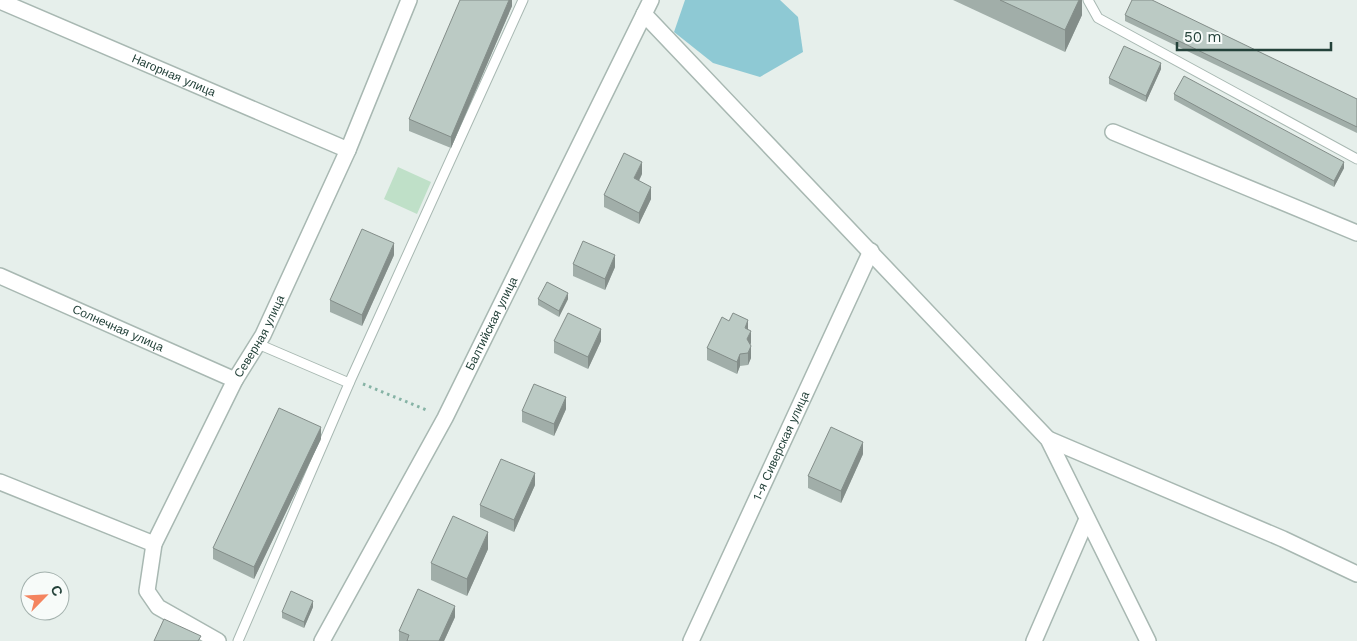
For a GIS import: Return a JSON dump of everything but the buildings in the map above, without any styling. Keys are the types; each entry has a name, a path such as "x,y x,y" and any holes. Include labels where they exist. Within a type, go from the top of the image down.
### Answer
{"street":[{"name":"Северная улица","path":"218,641 158,607 147,591 154,544 235,380 258,344 348,150 409,0"},
{"name":"Нагорная улица","path":"1,3 348,150"},
{"path":"647,7 871,251 1048,439 1148,641"},
{"name":"Балтийская улица","path":"322,641 445,418 647,7"},
{"path":"1113,132 1357,234"},
{"name":"1-я Сиверская улица","path":"691,641 871,251"},
{"name":"Солнечная улица","path":"0,276 235,380"},
{"path":"1048,439 1248,524 1357,574"},
{"path":"0,482 154,544"},
{"path":"1034,641 1087,519"}],"lane":[{"path":"238,641 350,381 522,0"},
{"path":"1088,0 1098,18 1357,159"},
{"path":"258,344 350,381"}],"path":[{"path":"350,381 445,418"}],"green space":[{"path":"398,167 431,182 417,214 384,199"}],"water":[{"path":"685,0 780,0 798,17 803,52 760,77 713,63 674,32"}]}
